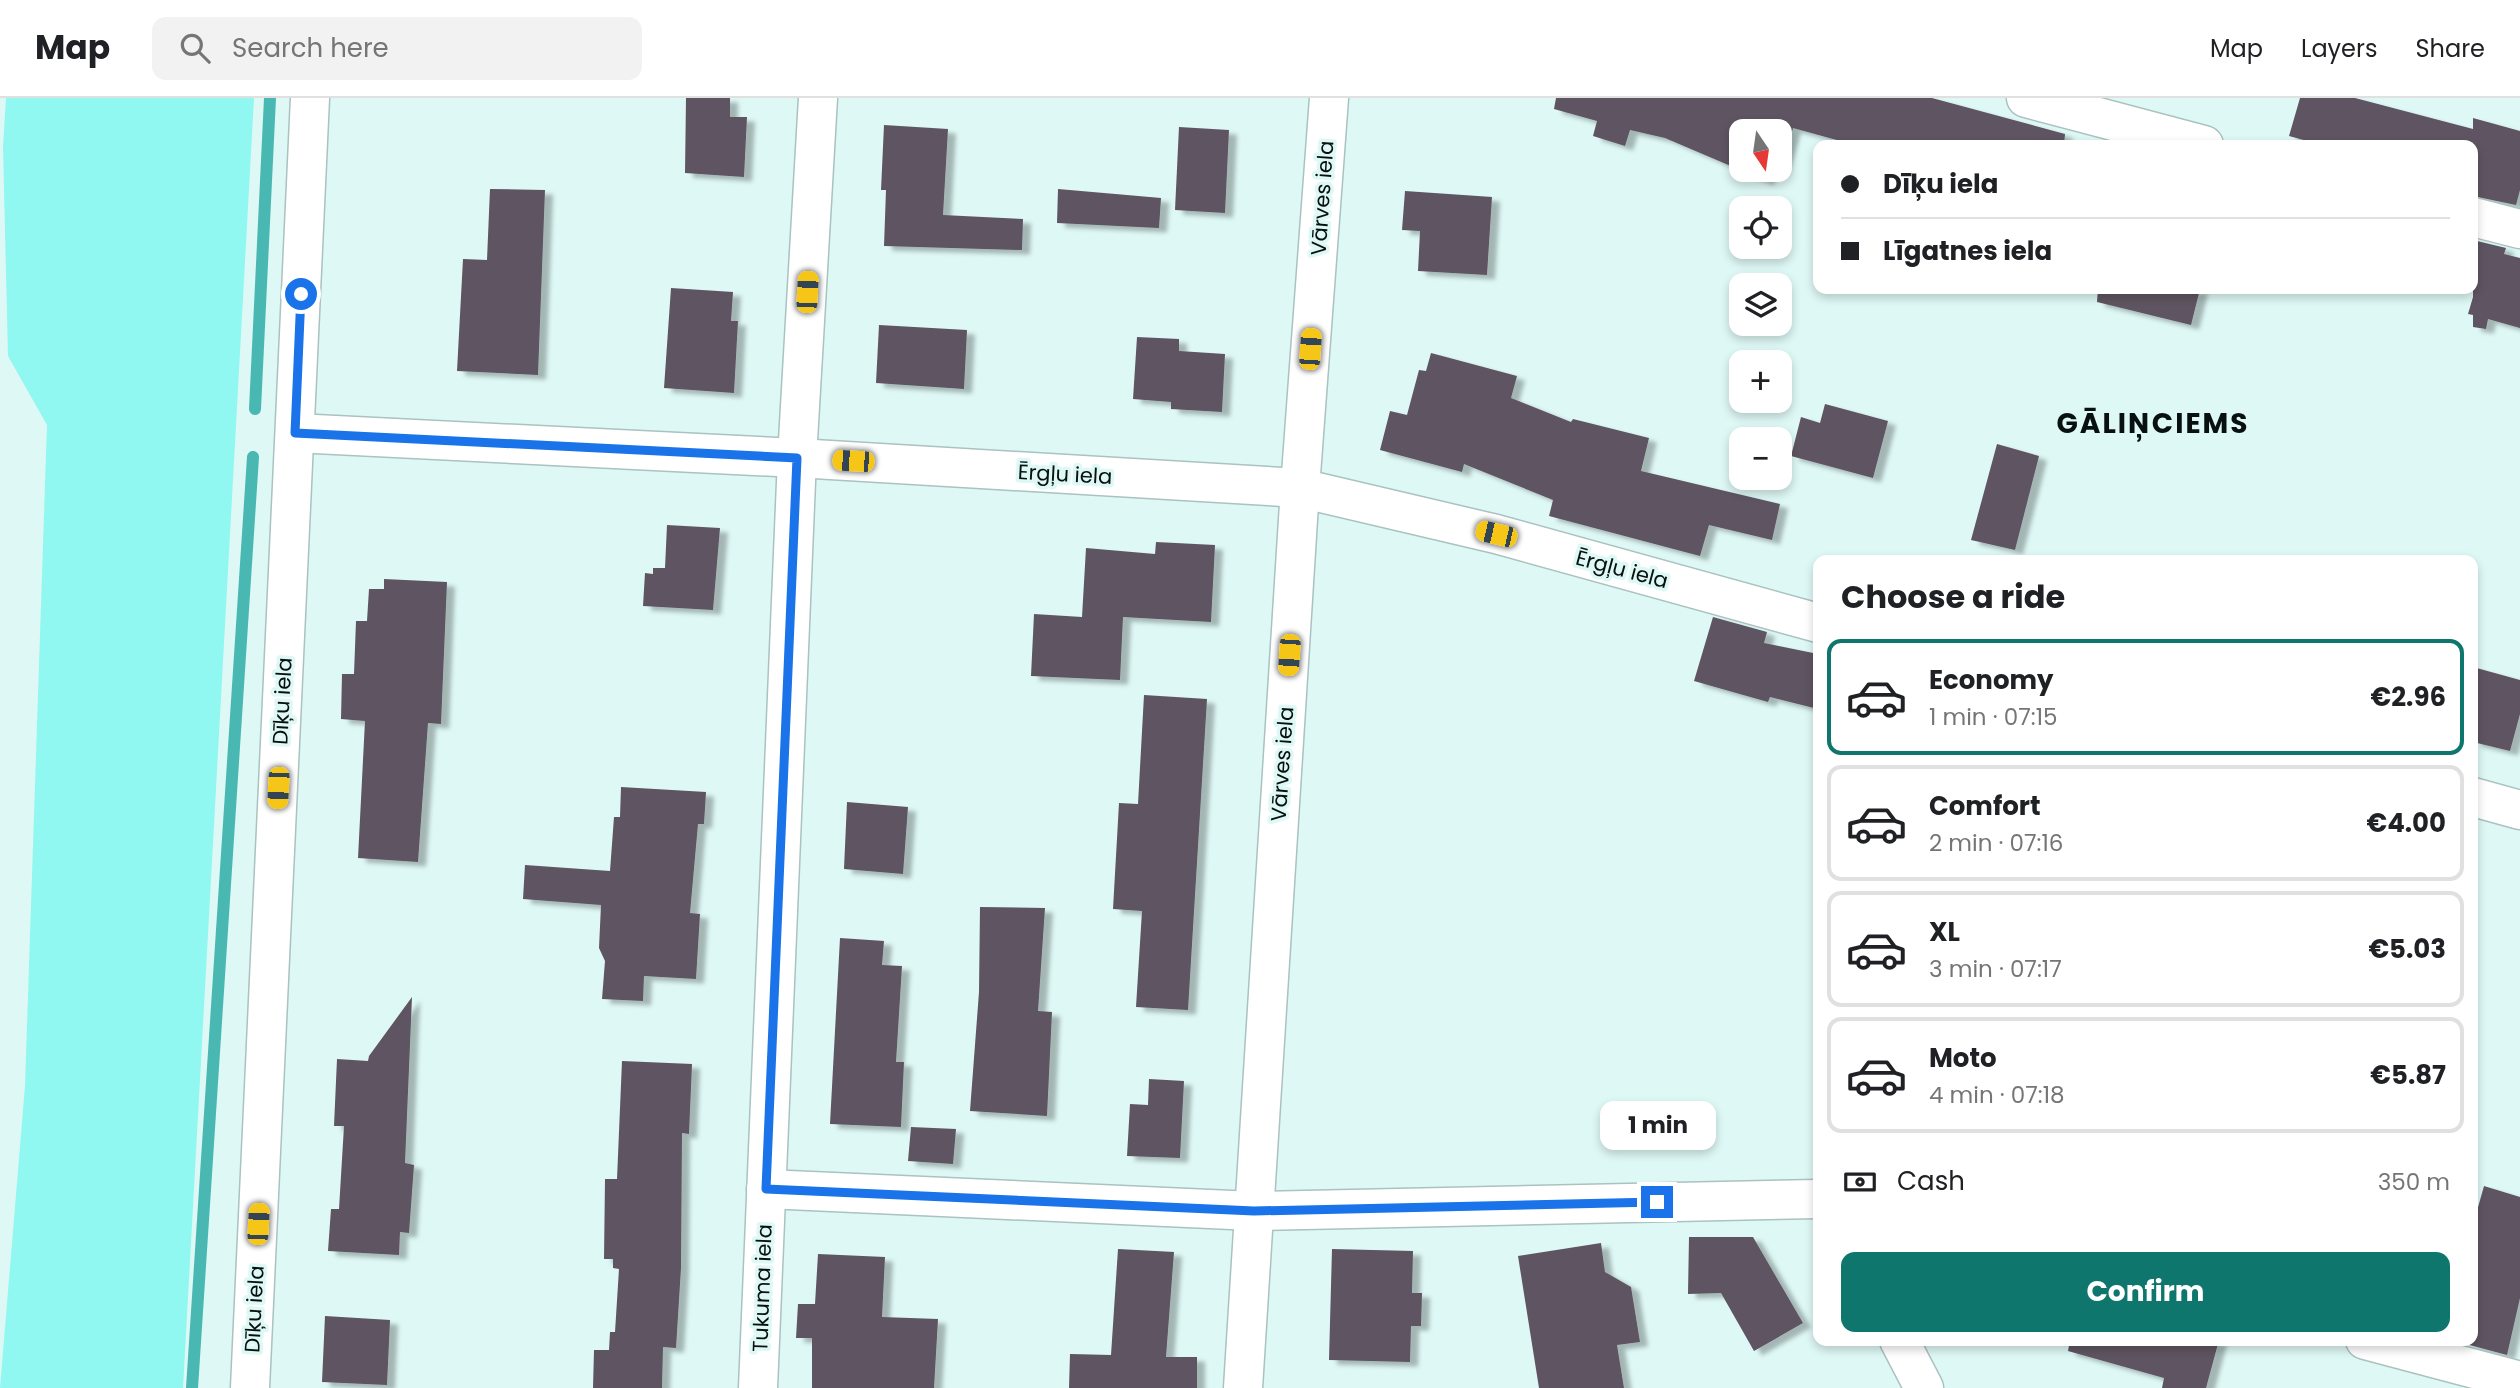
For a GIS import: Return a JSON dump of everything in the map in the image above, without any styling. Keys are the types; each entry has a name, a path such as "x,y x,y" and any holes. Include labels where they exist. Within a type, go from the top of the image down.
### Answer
{"street":[{"name":"Dīķu iela","path":"250,1388 310,98"},
{"name":"Tukuma iela","path":"758,1388 797,458 818,98"},
{"name":"Vārves iela","path":"1243,1388 1300,488 1329,98"},
{"path":"2026,98 2185,140"},
{"path":"2478,218 2520,229"},
{"name":"Ērgļu iela","path":"295,433 797,458 1300,488 1496,534 1813,622"},
{"path":"2478,798 2520,810"},
{"path":"766,1189 1254,1211 1813,1199"},
{"path":"1902,1346 1924,1388"},
{"path":"2388,1346 2520,1381"}],"shaded area":[{"path":"6,98 254,98 183,1388 0,1388 25,1086 47,425 8,356 3,147"}],"building":[{"path":"686,98 730,98 730,117 747,117 744,177 685,173"},
{"path":"1556,98 1932,98 2065,134 2064,140 1837,140 1793,128 1792,132 1792,119 1729,119 1729,165 1665,138 1630,130 1625,146 1593,136 1597,121 1554,109"},
{"path":"2300,98 2355,98 2473,129 2473,118 2520,131 2520,190 2516,205 2478,197 2478,140 2304,140 2289,136"},
{"path":"884,125 948,129 943,215 1023,219 1022,250 884,246 886,190 881,190"},
{"path":"1179,127 1229,130 1225,213 1175,210"},
{"path":"490,189 545,190 538,375 457,371 463,259 487,260"},
{"path":"1058,189 1161,198 1159,228 1057,223"},
{"path":"1405,191 1492,197 1487,275 1418,271 1420,231 1402,230"},
{"path":"2478,241 2506,248 2504,254 2520,258 2520,328 2488,319 2486,329 2473,327 2473,315 2468,314 2473,294 2478,294"},
{"path":"671,288 733,292 731,321 738,321 734,393 664,388"},
{"path":"2098,294 2199,294 2191,325 2097,302"},
{"path":"879,325 967,330 964,389 876,383"},
{"path":"1137,337 1179,339 1179,351 1225,354 1222,412 1171,409 1171,402 1133,399"},
{"path":"1431,353 1517,376 1511,398 1571,422 1573,419 1649,438 1641,471 1780,504 1772,540 1709,525 1700,556 1549,516 1553,500 1464,464 1462,472 1380,450 1390,411 1407,415 1419,370 1426,371"},
{"path":"1825,404 1888,421 1873,478 1792,456 1801,417 1820,423"},
{"path":"1997,444 2039,456 2015,550 1971,540"},
{"path":"667,525 720,528 713,610 643,606 645,573 653,574 653,568 665,568"},
{"path":"1156,542 1215,545 1211,622 1123,617 1120,680 1031,676 1034,614 1082,617 1086,548 1155,554"},
{"path":"384,579 447,582 441,724 428,723 418,862 358,858 365,721 341,719 342,674 354,674 356,621 367,621 369,589 384,589"},
{"path":"1713,617 1767,632 1764,643 1813,653 1813,708 1770,697 1768,702 1694,681"},
{"path":"2478,668 2520,680 2520,714 2510,751 2478,743"},
{"path":"1144,695 1207,699 1188,1010 1136,1007 1142,911 1113,909 1119,803 1138,804"},
{"path":"621,787 706,792 704,824 698,824 690,913 700,914 696,979 644,976 643,1001 602,999 605,961 599,948 601,905 523,899 525,865 610,871 614,817 620,817"},
{"path":"847,802 908,807 903,874 844,869"},
{"path":"980,907 1045,908 1038,1011 1052,1012 1047,1116 970,1111 979,992"},
{"path":"840,938 884,941 882,965 902,966 896,1062 904,1062 901,1127 830,1124"},
{"path":"412,997 405,1163 414,1165 409,1233 400,1232 399,1255 328,1251 331,1209 339,1209 344,1126 334,1126 337,1059 368,1061"},
{"path":"622,1061 692,1064 689,1134 682,1133 681,1268 676,1348 663,1347 662,1388 593,1388 594,1350 609,1350 610,1332 615,1332 619,1269 613,1268 613,1259 604,1259 605,1179 617,1179"},
{"path":"1149,1079 1184,1081 1180,1158 1127,1156 1130,1104 1148,1105"},
{"path":"911,1127 956,1129 953,1164 908,1161"},
{"path":"2484,1186 2520,1197 2520,1298 2507,1355 2473,1346 2478,1346 2478,1207"},
{"path":"1689,1237 1753,1237 1803,1323 1754,1351 1721,1293 1688,1294"},
{"path":"1601,1243 1605,1272 1631,1287 1640,1342 1617,1345 1624,1388 1539,1388 1518,1256"},
{"path":"1118,1249 1174,1252 1166,1357 1197,1357 1197,1388 1069,1388 1070,1354 1111,1355"},
{"path":"1332,1249 1413,1251 1412,1293 1422,1293 1421,1326 1411,1326 1410,1362 1329,1360"},
{"path":"818,1254 885,1257 882,1317 938,1319 934,1388 812,1388 812,1338 796,1338 798,1304 815,1304"},
{"path":"325,1316 390,1320 387,1385 322,1382"},
{"path":"2069,1346 2217,1346 2206,1388 2162,1388 2164,1378 2068,1351"}],"waterway":[{"path":"255,409 270,98"},
{"path":"192,1388 253,457"}],"district":[{"name":"GĀLIŅCIEMS","path":"2153,423"}],"route":[{"path":"301,294 295,433 797,458 766,1189 1254,1211 1657,1202"}]}
